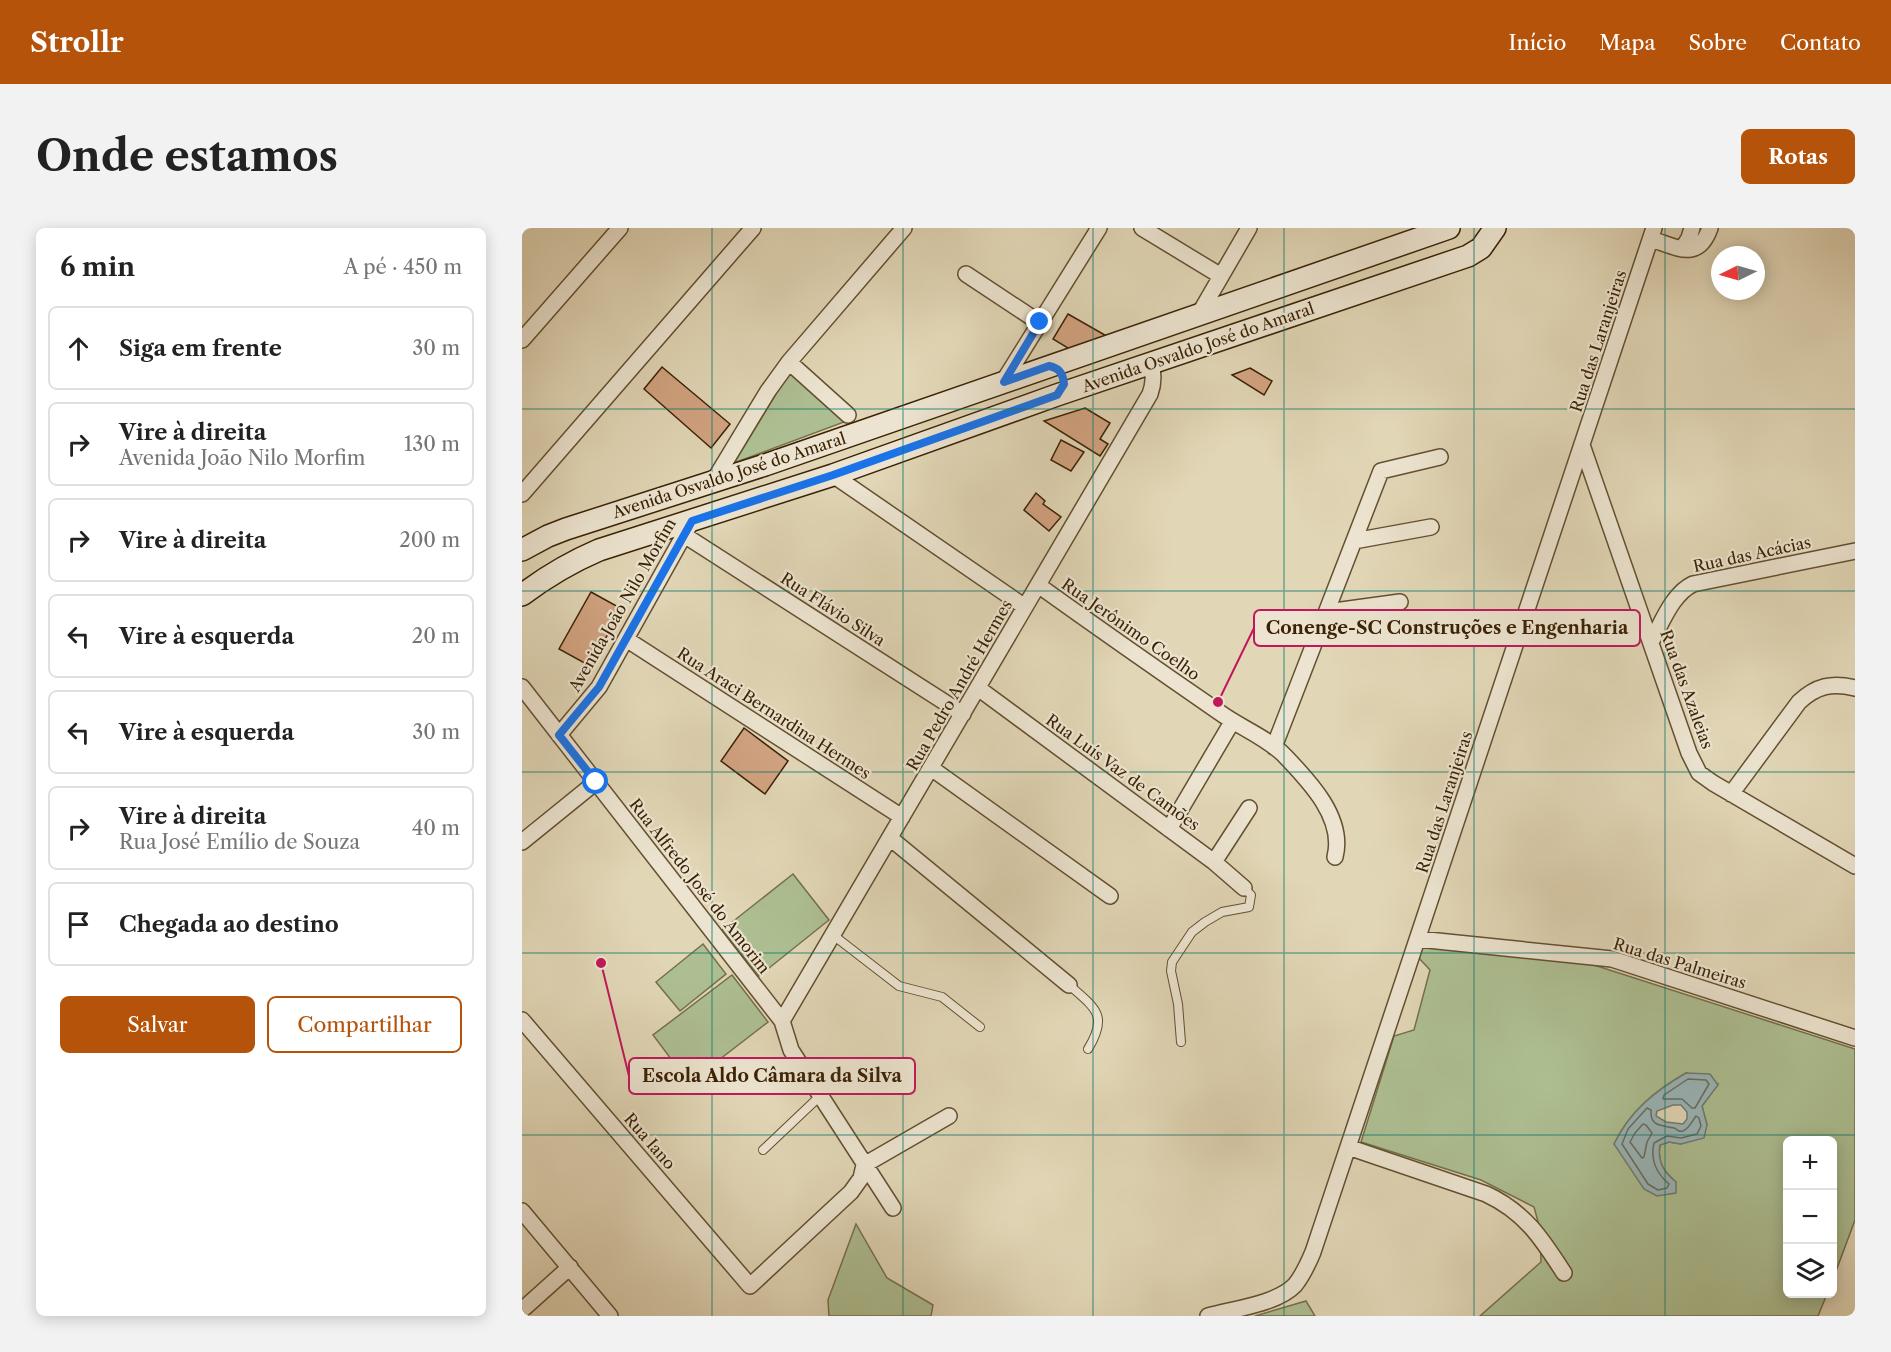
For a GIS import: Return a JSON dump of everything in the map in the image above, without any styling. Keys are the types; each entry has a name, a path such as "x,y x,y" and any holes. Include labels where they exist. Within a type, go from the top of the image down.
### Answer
{"main road":[{"name":"Avenida Osvaldo José do Amaral","path":"522,550 566,529 713,482 1449,228"},
{"name":"Avenida Osvaldo José do Amaral","path":"522,595 567,564 589,555 688,528 1057,395 1468,256 1481,248 1495,228"},
{"path":"1151,364 1146,345 1154,331"},
{"path":"1049,366 1055,368 1064,377 1064,384 1057,395"}],"street":[{"path":"522,340 620,228"},
{"path":"522,494 753,228"},
{"path":"713,482 762,401 789,362 904,228"},
{"path":"1004,382 1099,228"},
{"path":"1142,228 1221,276"},
{"path":"1197,316 1250,228"},
{"path":"1692,228 1682,249 1693,250 1699,247 1707,237 1710,228"},
{"name":"Rua das Laranjeiras","path":"1208,1316 1279,1297 1294,1286 1306,1269 1653,233 1682,249"},
{"path":"966,274 1040,322"},
{"path":"789,362 848,415"},
{"name":"Rua Pedro André Hermes","path":"782,1021 1150,394 1154,385 1151,364"},
{"name":"Rua das Azaleias","path":"1582,445 1689,753 1699,772 1731,794 1855,866"},
{"path":"1274,747 1381,471 1440,457"},
{"path":"833,475 1025,607"},
{"path":"1354,541 1431,527"},
{"name":"Avenida João Nilo Morfim","path":"559,735 599,687 688,528"},
{"name":"Rua Flávio Silva","path":"688,528 963,714"},
{"name":"Rua das Acácias","path":"1651,642 1678,594 1693,584 1855,551"},
{"name":"Rua Jerônimo Coelho","path":"1038,585 1232,722 1274,747 1319,796 1332,817 1337,837 1335,857"},
{"path":"1327,612 1400,602"},
{"name":"Rua Araci Bernardina Hermes","path":"626,639 902,817"},
{"path":"1731,794 1799,702 1809,692 1834,685 1855,688"},
{"name":"Rua Alfredo José do Amorim","path":"522,687 782,1021"},
{"name":"Rua Luís Vaz de Camões","path":"978,688 1214,862 1244,888"},
{"path":"1170,829 1232,722"},
{"path":"931,768 1110,896"},
{"path":"522,842 596,782"},
{"path":"1214,862 1249,808"},
{"path":"890,838 1069,986"},
{"name":"Rua das Palmeiras","path":"1418,939 1612,959 1855,1038"},
{"name":"Rua Iano","path":"522,1020 750,1286 851,1192 861,1178 864,1165"},
{"path":"782,1021 791,1050 892,1208"},
{"path":"864,1165 949,1116"},
{"path":"1348,1147 1503,1202 1515,1210 1537,1233 1564,1273"},
{"path":"522,1211 610,1316"},
{"path":"522,1310 570,1267"}],"lane":[{"path":"1181,1042 1178,1004 1171,971 1173,962 1192,932 1205,922 1222,912 1249,907 1251,895 1244,888"},
{"path":"833,936 899,986 942,997 980,1027"},
{"path":"1069,986 1093,1006 1097,1014 1099,1026 1097,1035 1088,1049"},
{"path":"763,1150 820,1096"}],"green space":[{"path":"790,371 844,422 734,463"},
{"path":"793,874 829,920 759,976 722,930"},
{"path":"1423,943 1594,965 1855,1049 1855,1220 1837,1268 1837,1136 1783,1136 1783,1298 1825,1298 1818,1316 1480,1316 1541,1262 1540,1229 1534,1207 1481,1180 1361,1142 1394,1036 1414,1030 1430,970 1418,957","holes":["1686,1073 1718,1084 1702,1106 1707,1125 1681,1144 1669,1142 1660,1145 1662,1166 1676,1182 1624,1157 1614,1144 1620,1132 1644,1103"]},
{"path":"703,944 726,974 680,1011 656,982"},
{"path":"732,975 768,1022 689,1083 653,1035"},
{"path":"856,1224 887,1278 933,1305 931,1316 829,1316 828,1300"},
{"path":"1306,1301 1315,1316 1255,1316"}],"water":[{"path":"1686,1073 1710,1074 1718,1085 1702,1106 1707,1125 1704,1138 1681,1144 1669,1142 1660,1145 1661,1162 1676,1182 1676,1193 1657,1196 1644,1189 1614,1144 1620,1132 1644,1103","holes":["1673,1105 1681,1105 1687,1112 1687,1119 1683,1124 1666,1122 1656,1116 1657,1111"]}],"building":[{"path":"1068,314 1110,338 1076,353 1053,339"},
{"path":"662,367 730,424 711,448 644,389"},
{"path":"1250,368 1272,381 1264,395 1232,375"},
{"path":"1085,408 1110,423 1100,439 1108,444 1100,456 1044,421"},
{"path":"1061,440 1084,452 1071,471 1051,460"},
{"path":"1036,493 1045,501 1043,504 1061,517 1049,531 1024,510"},
{"path":"591,592 622,609 590,666 559,649"},
{"path":"744,728 788,761 765,794 721,761"}],"place":[{"name":"Conenge-SC Construções e Engenharia","path":"1218,702"},
{"name":"Escola Aldo Câmara da Silva","path":"601,963"}],"route":[{"path":"596,782 559,735 599,687 692,521 833,475 1057,395 1062,390 1064,377 1055,368 1049,366 1004,382 1040,322"}]}
